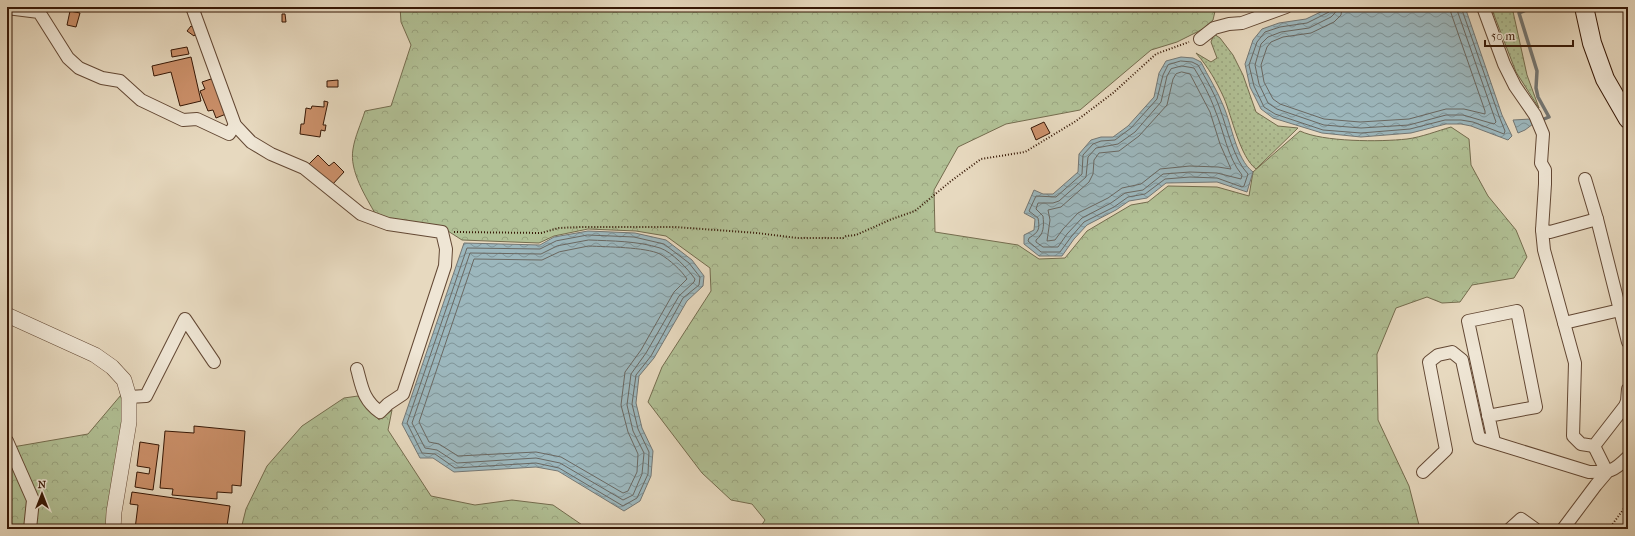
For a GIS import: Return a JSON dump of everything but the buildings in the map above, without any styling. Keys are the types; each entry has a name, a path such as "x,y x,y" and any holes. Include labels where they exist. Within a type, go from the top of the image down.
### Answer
{"main road":[{"path":"1584,7 1592,43 1605,79 1628,119"}],"street":[{"path":"192,7 235,125 251,142 271,154 304,168 361,214 388,224 442,232 446,249 445,266 403,394 388,404 380,412 370,405 364,395 357,369"},
{"path":"1200,39 1214,28 1229,24 1242,23 1286,7"},
{"path":"1483,7 1504,64 1515,86 1538,121 1543,134 1541,164 1545,170 1542,230 1544,250 1575,363 1573,436 1581,444 1594,446"},
{"path":"7,8 39,12 68,58 79,68 102,78 120,81 141,100 183,120 197,119 229,134 235,125"},
{"path":"1585,179 1597,219 1628,342"},
{"path":"1542,230 1550,232 1597,219"},
{"path":"1488,416 1536,407 1517,310 1468,321 1488,416 1494,442"},
{"path":"1564,323 1620,310"},
{"path":"7,315 95,355 112,367 124,380 129,397 129,422 114,512 113,529"},
{"path":"129,397 146,396 185,318 214,362"},
{"path":"1423,472 1446,450 1429,362 1438,355 1452,352 1462,360 1479,438 1589,472 1607,472"},
{"path":"1594,446 1625,406 1628,389"},
{"path":"7,441 11,458 33,500 30,529"},
{"path":"1594,446 1607,472"},
{"path":"1563,529 1607,472 1620,465 1628,457"},
{"path":"1510,529 1521,519 1535,529"}],"path":[{"path":"442,232 541,233 559,228 580,227 675,227 757,233 797,238 843,238 846,236 856,235 892,219 915,211 951,181 981,159 1025,152 1076,121 1113,93 1156,54 1200,39"},
{"path":"1609,529 1628,503"}],"green space":[{"path":"400,7 1216,7 1213,20 1203,29 1177,42 1151,50 1080,110 1006,124 958,147 934,190 935,232 1018,245 1039,259 1065,258 1087,231 1131,205 1148,202 1168,186 1217,187 1249,196 1253,172 1300,131 1310,135 1337,139 1382,141 1413,138 1451,127 1469,139 1471,165 1488,196 1516,230 1527,257 1514,278 1472,285 1460,302 1442,303 1427,297 1396,308 1377,354 1378,420 1409,486 1420,529 759,529 765,520 752,504 731,500 702,473 648,402 662,367 711,291 710,268 666,236 636,231 588,229 554,236 539,243 462,240 440,226 402,222 376,215 359,184 352,157 353,149 365,111 391,106 411,45 401,22"},
{"path":"1491,7 1512,7 1527,75 1539,108 1516,72"},
{"path":"1214,34 1220,38 1233,55 1243,75 1256,112 1278,126 1298,128 1256,169 1245,156 1224,98 1218,86 1196,53 1211,62 1217,58 1211,42"},
{"path":"121,395 124,420 107,529 7,529 7,448 88,434"},
{"path":"358,396 379,420 392,410 388,430 431,496 475,505 512,500 553,505 588,529 242,529 246,509 267,466 302,426 344,398"}],"water":[{"path":"1331,7 1465,7 1502,115 1512,136 1508,140 1471,126 1446,124 1411,133 1361,137 1322,133 1273,118 1261,109 1250,87 1245,64 1253,40 1262,29 1279,23 1306,19"},
{"path":"1181,57 1193,58 1201,62 1218,94 1242,159 1253,172 1247,192 1217,182 1166,183 1147,198 1129,201 1116,210 1087,225 1074,239 1062,256 1039,256 1024,244 1024,235 1034,230 1035,219 1024,213 1034,190 1043,194 1053,194 1078,172 1079,154 1091,140 1101,137 1113,137 1128,126 1154,97 1159,73 1166,61"},
{"path":"1531,119 1533,124 1518,133 1513,120"},
{"path":"588,231 635,233 666,240 692,260 704,276 703,286 687,301 654,358 639,376 636,403 642,428 653,451 651,476 640,501 624,511 558,471 536,467 454,472 433,458 420,458 402,424 464,243 540,245 554,237"}],"waterway":[{"path":"1533,7 1519,13 1537,71 1536,88 1538,97 1549,117 1539,121"}]}
